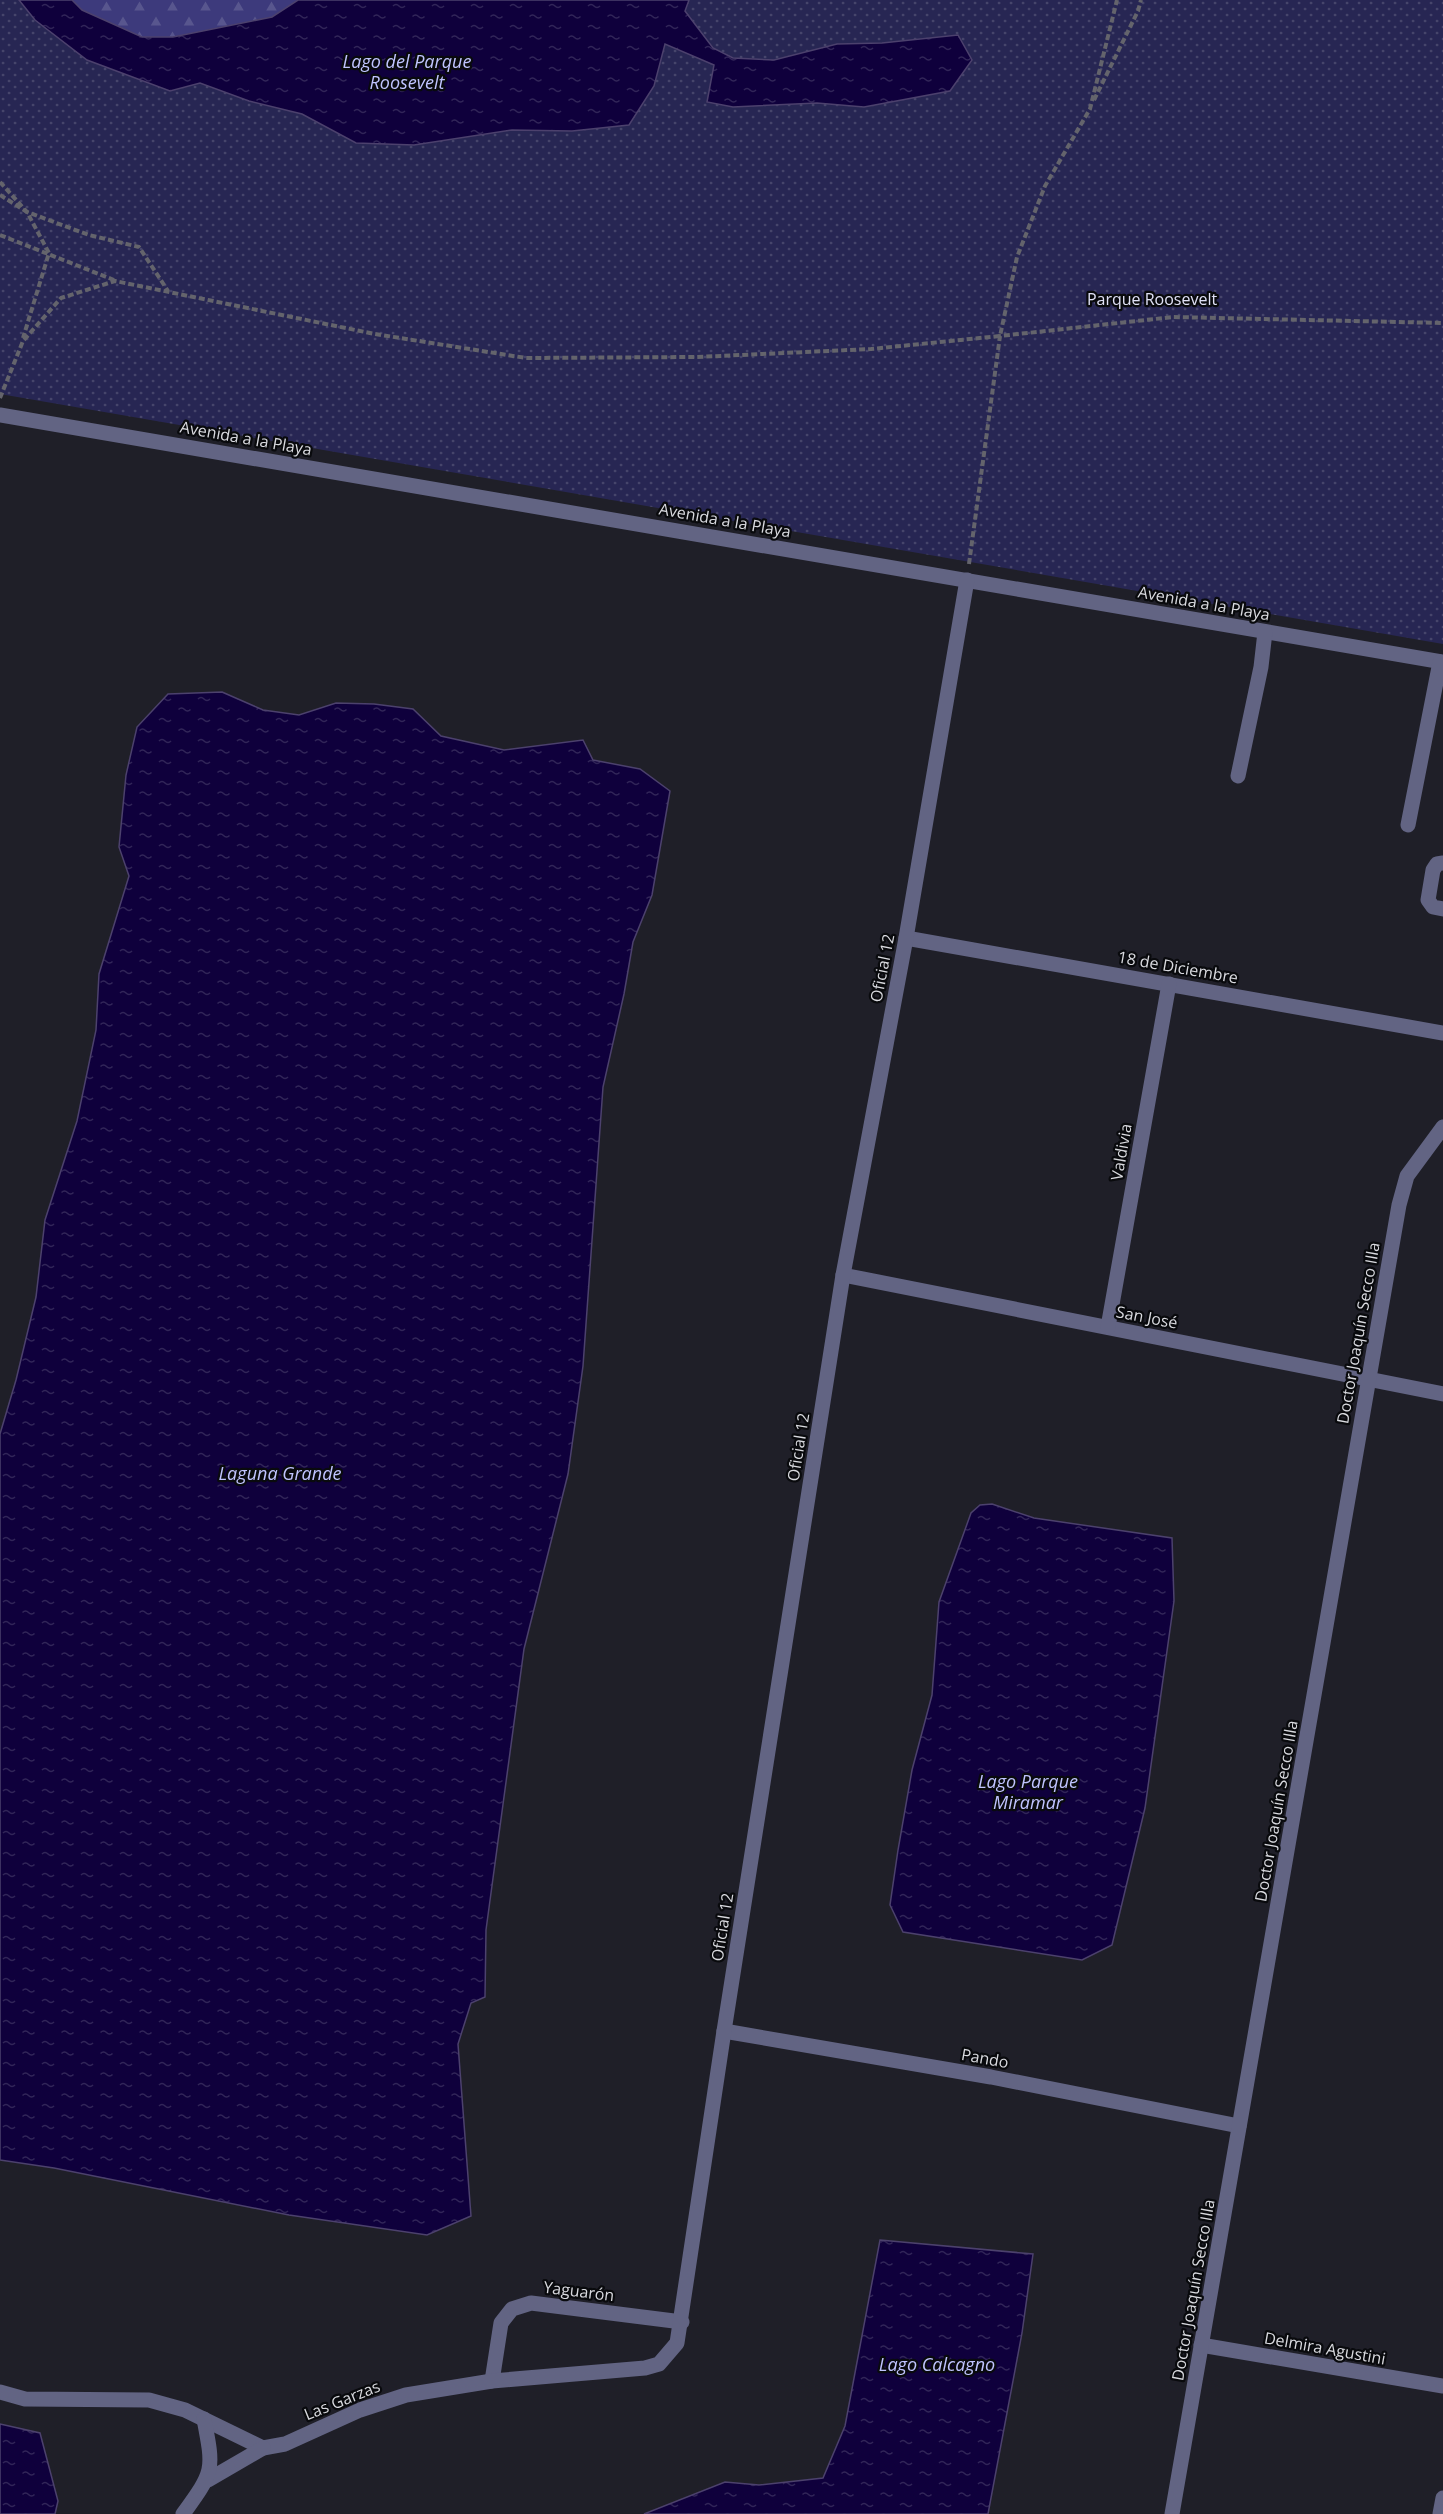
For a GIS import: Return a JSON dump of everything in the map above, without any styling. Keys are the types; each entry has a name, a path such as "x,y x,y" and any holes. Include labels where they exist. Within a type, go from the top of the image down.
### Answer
{"street":[{"name":"Avenida a la Playa","path":"0,415 1442,662"},
{"name":"Oficial 12","path":"682,2322 723,2031 843,1275 906,938 967,580"},
{"path":"1239,776 1261,667 1265,632"},
{"path":"1408,825 1442,662"},
{"path":"1443,863 1437,864 1433,870 1428,900 1433,907 1443,909"},
{"name":"18 de Diciembre","path":"906,938 1443,1033"},
{"name":"Valdivia","path":"1108,1327 1169,984"},
{"name":"Doctor Joaquín Secco Illa","path":"1172,2514 1399,1205 1407,1176 1443,1126"},
{"name":"San José","path":"843,1275 1443,1394"},
{"name":"Pando","path":"723,2031 991,2077 1239,2126"},
{"name":"Yaguarón","path":"492,2381 501,2324 512,2309 531,2303 682,2322"},
{"name":"Las Garzas","path":"208,2480 263,2448 285,2444 360,2410 406,2395 492,2381 605,2373 659,2364 677,2343 682,2322"},
{"name":"Delmira Agustini","path":"1202,2345 1443,2386"},
{"path":"0,2392 25,2399 149,2400 204,2419 263,2448"},
{"path":"183,2514 208,2480 212,2457 204,2419"},
{"path":"1440,2514 1443,2498"}],"path":[{"path":"1090,109 1117,0"},
{"path":"967,580 1000,336 1020,247 1045,186 1090,109 1138,11 1141,0"},
{"path":"0,182 27,212 49,253 23,340 0,399"},
{"path":"0,195 27,212 89,235 140,247 168,291"},
{"path":"0,235 115,281 375,334 526,358 697,357 860,350 1173,317 1443,323"},
{"path":"23,340 62,298 115,281"}],"green space":[{"name":"Parque Roosevelt","path":"0,0 19,0 35,20 170,91 200,83 249,101 302,114 356,143 414,145 512,130 572,131 629,125 654,86 665,44 817,103 864,107 950,91 972,60 882,43 837,44 774,60 733,58 713,48 685,11 689,0 1443,0 1443,644 0,394"},
{"path":"72,0 298,0 272,17 173,37 142,37 82,10"}],"water":[{"name":"Lago del Parque Roosevelt","path":"19,0 72,0 82,10 142,37 173,37 272,17 298,0 689,0 685,11 713,48 733,58 774,60 837,44 882,43 958,35 972,60 950,91 864,107 817,103 733,107 707,102 714,65 665,44 654,86 629,125 572,131 512,130 414,145 356,143 302,114 249,101 200,83 170,91 87,60 35,20"},
{"name":"Laguna Grande","path":"222,692 263,710 299,715 336,703 374,704 413,709 441,736 504,750 583,740 593,760 640,769 670,791 652,895 633,942 603,1087 583,1366 568,1474 524,1649 486,1930 485,1997 471,2003 458,2044 471,2216 427,2235 289,2215 54,2168 0,2160 0,1434 36,1297 45,1220 77,1121 96,1030 99,974 129,876 119,847 126,775 137,727 168,694"},
{"name":"Lago Parque Miramar","path":"992,1504 1034,1518 1172,1538 1174,1601 1145,1808 1112,1945 1082,1960 903,1932 890,1905 912,1770 932,1695 939,1602 971,1513 980,1505"},
{"name":"Lago Calcagno","path":"880,2240 1033,2254 1022,2333 988,2514 644,2514 725,2482 759,2485 823,2478 845,2426"},
{"path":"0,2424 40,2433 58,2501 55,2514 0,2514"}]}
